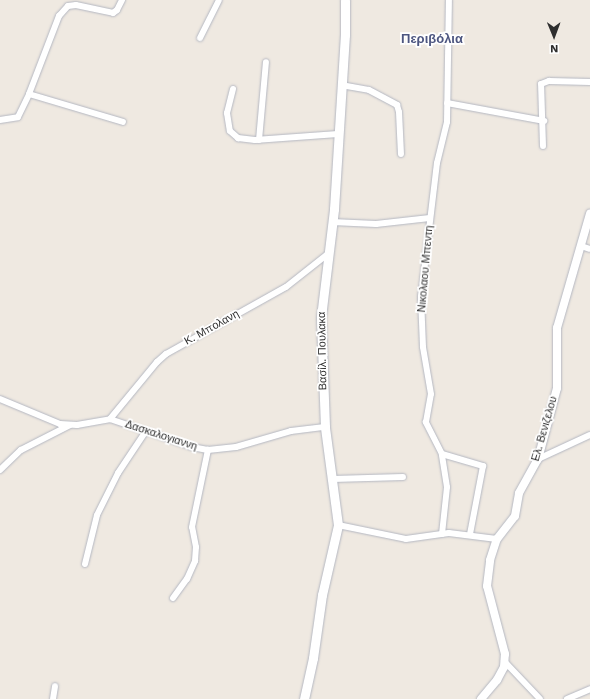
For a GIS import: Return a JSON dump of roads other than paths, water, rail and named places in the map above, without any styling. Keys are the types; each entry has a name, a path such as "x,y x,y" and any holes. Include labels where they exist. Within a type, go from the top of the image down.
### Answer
{"main road":[{"name":"Βασίλ. Πουλακα","path":"304,699 313,658 322,595 338,525 326,427 321,317 332,222 345,0"}],"street":[{"path":"0,120 18,117 29,94 56,23 68,6 76,5 113,13 117,10 122,0"},
{"path":"200,38 219,0"},
{"name":"Νικολαου Μπεντη","path":"442,534 448,487 442,454 426,422 431,394 423,347 421,297 437,163 447,122 449,0"},
{"path":"259,140 266,62"},
{"path":"543,146 544,121 540,91 544,82 590,82"},
{"path":"341,85 369,90 397,104 400,112 401,154"},
{"path":"233,89 227,113 230,131 238,138 259,140 338,134"},
{"path":"29,94 123,122"},
{"path":"447,103 544,121"},
{"name":"Ελ. Βενιζελου","path":"481,699 497,680 504,661 502,638 487,586 497,539 515,516 519,493 538,459 556,388 557,328 590,214"},
{"path":"332,222 376,224 430,218"},
{"path":"581,246 590,249"},
{"name":"Κ. Μπολανη","path":"110,419 157,362 166,354 286,287 329,253"},
{"name":"Δασκαλογιαννη","path":"0,399 50,421 70,425 110,419 192,447 208,450 236,447 291,431 326,427"},
{"path":"0,470 21,450 70,425"},
{"path":"85,564 97,515 118,473 146,431"},
{"path":"538,459 590,435"},
{"path":"173,598 187,579 196,554 192,527 208,450"},
{"path":"442,454 483,466 470,534"},
{"path":"333,479 403,477"},
{"path":"338,525 406,539 442,534 470,534 497,539"},
{"path":"504,661 540,699"},
{"path":"53,699 55,686"},
{"path":"567,699 590,689"}],"district":[{"name":"Περιβόλια","path":"432,39"}]}
